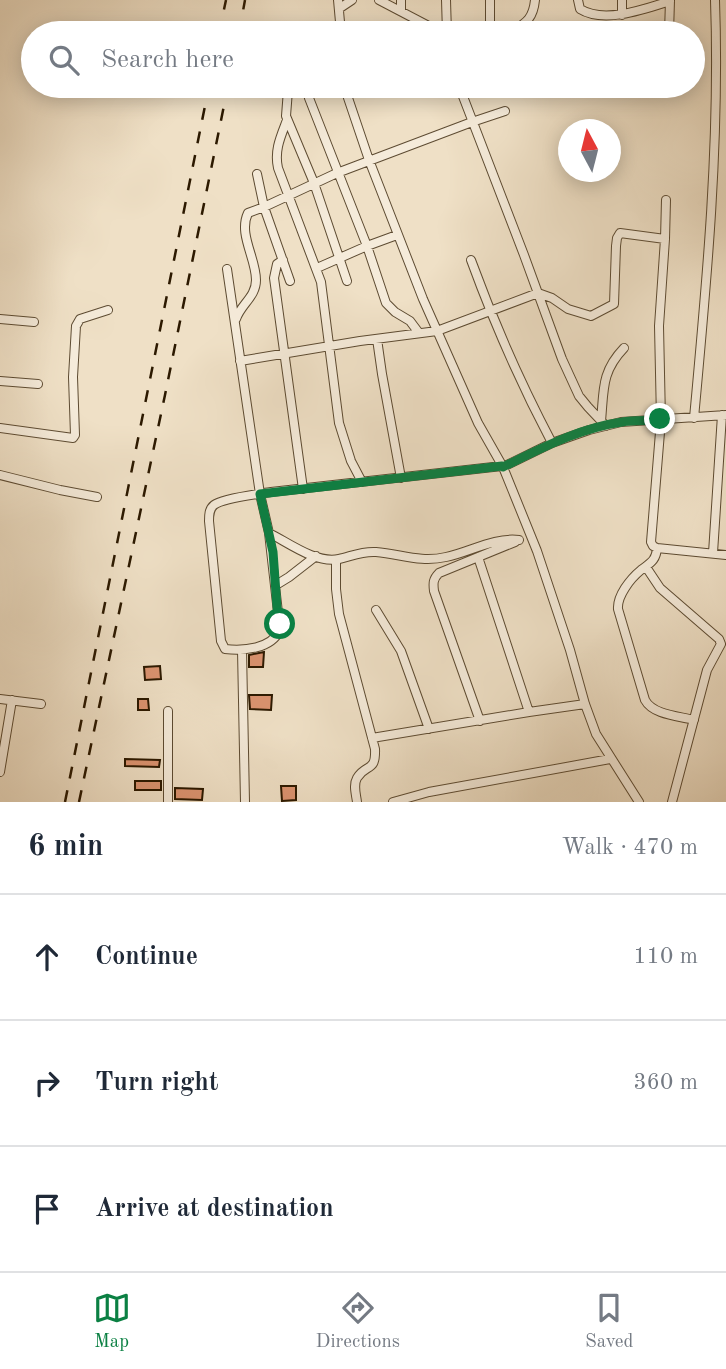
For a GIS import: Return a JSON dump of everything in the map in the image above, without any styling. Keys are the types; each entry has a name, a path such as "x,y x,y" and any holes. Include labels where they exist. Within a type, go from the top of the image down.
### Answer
{"street":[{"path":"339,4 352,0"},
{"path":"379,0 419,21"},
{"path":"401,0 401,12"},
{"path":"445,21 446,0"},
{"path":"490,0 490,21"},
{"path":"527,21 534,9 535,0"},
{"path":"578,0 580,9 588,14 622,15 670,0 669,21"},
{"path":"622,0 622,15"},
{"path":"694,418 715,158 715,0"},
{"path":"286,98 287,120 314,183 347,281"},
{"path":"309,98 367,246 386,303 410,321 419,333"},
{"path":"348,98 397,235 537,551 596,734 639,802"},
{"path":"463,98 562,359 579,396 604,423"},
{"path":"235,322 238,312 252,296 257,278 244,224 248,213 369,160 505,111"},
{"path":"287,120 278,144 276,159 317,268 324,298 339,423 351,461 362,482"},
{"path":"257,174 264,207 290,281"},
{"path":"666,200 659,326 660,420 651,541 657,548 726,555"},
{"path":"240,361 438,331 538,293 552,298 568,309 591,316 614,304 616,246 620,233 665,239"},
{"path":"317,268 397,235"},
{"path":"283,260 277,264 274,278 303,489"},
{"path":"471,260 489,311 552,443"},
{"path":"228,269 260,494 270,533 280,630 277,636 266,644 242,650 225,649 221,641 209,513 211,507 216,504 260,494 502,467 552,443 604,423 724,415 713,553"},
{"path":"0,428 73,438 76,326 80,319 108,310"},
{"path":"0,319 34,322"},
{"path":"377,339 401,478"},
{"path":"604,423 608,368 624,348"},
{"path":"0,381 38,384"},
{"path":"0,475 97,497"},
{"path":"270,533 316,556 336,560 361,552 423,560 435,559 503,540 519,540"},
{"path":"480,721 433,583 439,573 531,536"},
{"path":"657,548 656,557 621,594 618,610 648,706 694,720"},
{"path":"276,585 316,556"},
{"path":"478,557 529,712"},
{"path":"336,560 339,614 375,749 375,762 358,776 356,781 357,802"},
{"path":"646,568 660,588 721,644 707,670 672,802"},
{"path":"376,610 401,651 429,729"},
{"path":"242,650 245,802"},
{"path":"0,699 41,704"},
{"path":"0,772 12,700"},
{"path":"372,737 585,704"},
{"path":"168,711 168,802"},
{"path":"393,802 429,792 610,758"}],"building":[{"path":"264,652 263,667 249,667 249,655"},
{"path":"160,666 161,679 145,680 144,667"},
{"path":"249,695 272,695 271,710 250,709"},
{"path":"138,699 148,699 149,710 138,710"},
{"path":"125,759 160,760 159,767 125,766"},
{"path":"135,781 161,781 161,790 135,790"},
{"path":"281,786 296,786 296,800 282,801"},
{"path":"175,788 203,789 202,800 175,799"}],"railway":[{"path":"222,21 226,0"},
{"path":"241,21 245,0"},
{"path":"65,802 207,98"},
{"path":"79,802 226,98"}],"route":[{"path":"280,624 273,552 260,494 503,467 552,443 589,430 621,422 660,419"}]}
